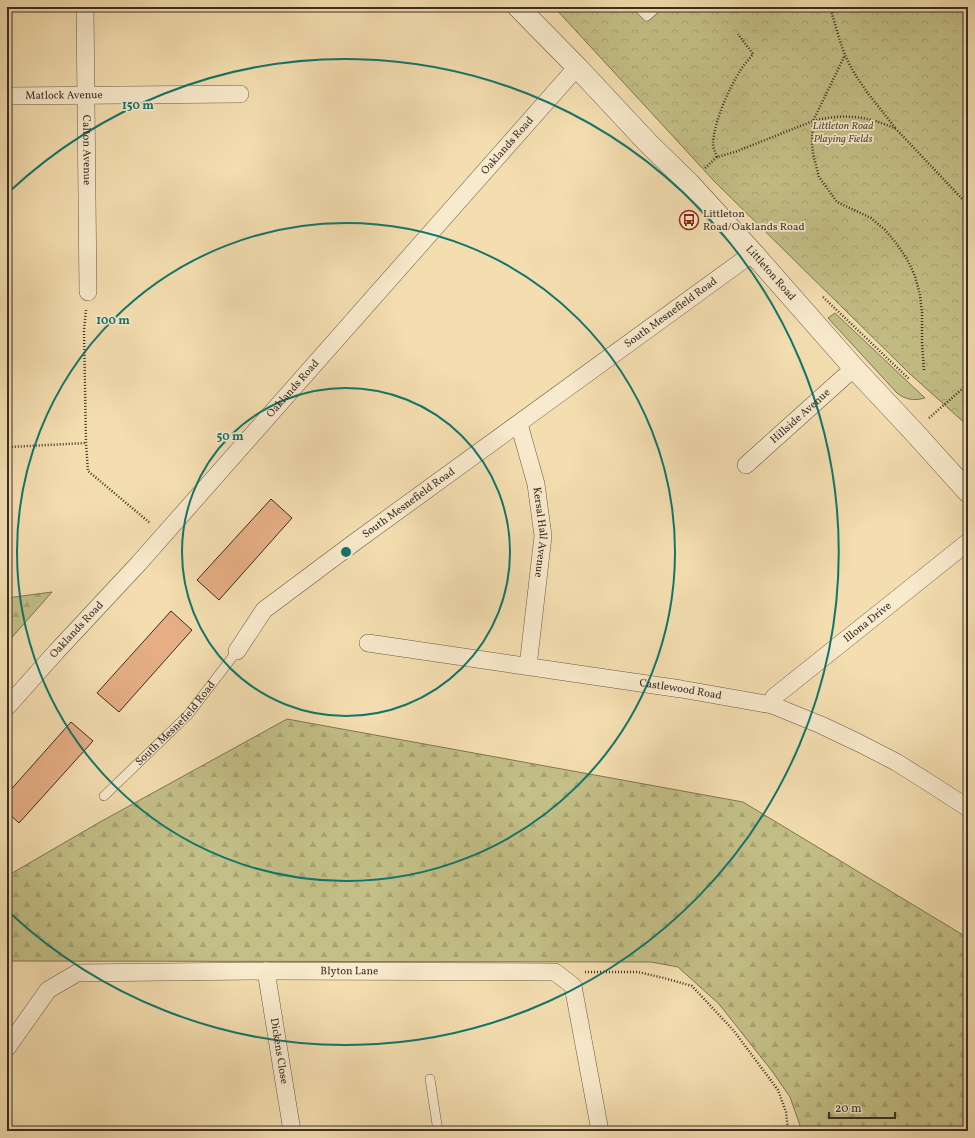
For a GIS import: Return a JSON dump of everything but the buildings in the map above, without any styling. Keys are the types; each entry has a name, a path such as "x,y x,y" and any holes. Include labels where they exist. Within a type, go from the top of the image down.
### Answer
{"street":[{"name":"Calton Avenue","path":"85,7 88,292"},
{"name":"Littleton Road","path":"518,7 689,183 754,253 854,368 968,492"},
{"name":"Oaklands Road","path":"7,707 164,535 577,67"},
{"name":"Matlock Avenue","path":"7,96 240,94"},
{"name":"South Mesnefield Road","path":"237,651 264,610 355,542 754,253"},
{"name":"Hillside Avenue","path":"746,465 854,368"},
{"name":"Kersal Hall Avenue","path":"519,424 536,484 543,536 528,666"},
{"name":"Illona Drive","path":"772,705 774,697 968,542"},
{"name":"Castlewood Road","path":"368,643 680,689 772,705 821,725 896,762 967,806"},
{"name":"Blyton Lane","path":"7,1048 48,990 77,973 266,971 555,972"},
{"name":"Dickens Close","path":"266,971 292,1131"},
{"path":"555,972 573,986 600,1131"}],"lane":[{"path":"638,7 647,16 657,7"},
{"name":"South Mesnefield Road","path":"104,796 188,715 237,651"},
{"path":"430,1080 438,1131"}],"path":[{"path":"830,7 845,54 865,90 896,129 968,205"},
{"path":"717,157 713,148 713,141 723,105 740,69 753,54 738,34"},
{"path":"845,54 813,121 813,154 819,177 837,202 871,218 885,230 904,254 915,276 920,295 924,370"},
{"path":"689,183 717,157 735,152 813,121 838,117 868,118 882,122 896,129"},
{"path":"88,292 84,330 86,443 88,470 164,535"},
{"path":"818,292 909,379"},
{"path":"914,432 968,384"},
{"path":"7,450 10,447 86,443"},
{"path":"555,972 638,972 692,986 734,1031 778,1090 786,1112 787,1131"}],"green space":[{"name":"Littleton Road Playing Fields","path":"554,7 968,7 968,426 909,373 715,182"},
{"path":"835,313 925,398 910,399 897,393 828,318"},
{"path":"52,592 7,643 7,598"},
{"path":"287,719 743,802 968,938 968,1131 802,1131 790,1097 772,1071 719,1004 678,967 651,962 7,961 7,876 100,822"}],"place":[{"name":"Littleton Road/Oaklands Road","path":"689,220"}]}
